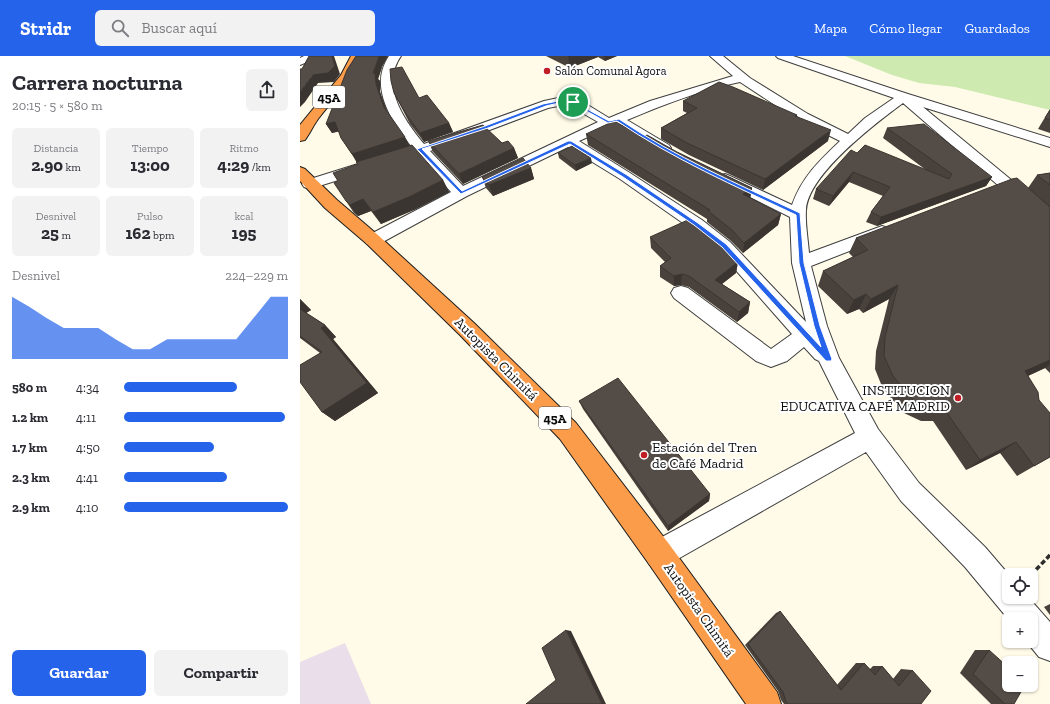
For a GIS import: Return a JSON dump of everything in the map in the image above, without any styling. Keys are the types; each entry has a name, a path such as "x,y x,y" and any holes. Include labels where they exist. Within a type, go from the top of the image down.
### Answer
{"highway":[{"name":"45A","path":"300,137 306,124 346,75 357,56"},
{"name":"Autopista Chimitá","path":"305,178 373,240 467,330 568,431 659,554 765,704"}],"street":[{"path":"300,62 313,56"},
{"path":"395,56 387,70 386,87 394,112 419,149 461,193"},
{"path":"716,56 742,78 803,117 849,140"},
{"path":"782,56 904,97 1050,142"},
{"path":"373,240 461,193 613,121 655,104 723,82 742,78"},
{"path":"811,331 801,263 798,214 798,209 806,188 821,168 849,140 870,121 904,97"},
{"path":"904,97 1001,188 1050,221"},
{"path":"305,178 419,149 486,127 544,105 563,101 580,105 596,116 613,121 678,156"},
{"path":"570,142 625,176 696,224 724,246 811,331 829,359 870,437 910,492 975,557 1021,612"},
{"path":"711,173 798,214"},
{"path":"801,263 894,227"},
{"path":"681,293 763,355 771,358 780,355 811,331"},
{"path":"659,554 870,437"},
{"path":"1038,631 1050,646"}],"path":[{"path":"1038,568 1050,555"}],"shaded area":[{"path":"345,643 371,704 300,704 300,662"}],"green space":[{"path":"845,56 1050,56 1050,110 955,87 919,83 892,75"}],"building":[{"path":"309,56 332,56 335,66 328,73 313,75 300,92 300,69 302,69"},
{"path":"356,56 379,56 373,73 375,73 376,84 384,107 405,137 352,154 341,138 335,122 326,124 347,70"},
{"path":"402,67 419,98 427,95 449,123 420,133 406,114 394,93 390,69"},
{"path":"719,82 797,115 795,116 831,130 765,179 689,144 661,128 697,108 683,101"},
{"path":"1050,110 1050,120 1045,118"},
{"path":"614,121 644,137 647,135 677,152 752,188 743,194 781,214 744,243 732,230 708,211 710,210 586,134"},
{"path":"924,124 992,177 881,217 871,212 890,187 853,172 833,196 816,189 851,150 857,153 865,145 949,179 952,174 887,128"},
{"path":"483,125 502,143 508,141 514,148 459,174 428,141"},
{"path":"412,145 443,180 409,197 373,212 363,199 350,205 334,183 338,181 333,173 358,164 356,162"},
{"path":"572,146 591,158 575,165 558,153"},
{"path":"523,158 531,168 489,185 482,177"},
{"path":"1050,173 1050,185 1037,175"},
{"path":"1017,178 1050,207 1050,360 1025,371 1038,392 1039,400 1050,413 1050,457 1034,466 1016,442 980,460 945,410 933,409 914,401 893,376 884,356 885,337 898,285 871,299 866,294 854,300 823,271 868,250 856,238"},
{"path":"690,219 718,240 738,262 715,280 750,302 739,312 689,276 682,274 674,276 660,266 671,258 650,237"},
{"path":"300,309 325,325 321,328 367,383 322,412 300,382 300,365 322,352 300,336"},
{"name":"Estación del Tren de Café Madrid","path":"618,378 710,494 668,526 579,401"},
{"path":"780,611 841,690 864,663 875,675 882,666 899,686 912,670 931,691 921,704 788,704 783,692 748,644"},
{"path":"566,630 602,704 526,704 556,680 542,648"},
{"path":"989,650 1002,662 1002,692 1021,692 1014,704 1005,704 973,674"}],"place":[{"name":"Salón Comunal Agora","path":"547,71"},
{"name":"INSTITUCION EDUCATIVA CAFÉ MADRID","path":"958,398"},
{"name":"Estación del Tren de Café Madrid","path":"644,455"}],"route":[{"path":"563,101 573,102 609,123 617,120 640,135 704,170 798,214 801,263 817,326 829,359 724,246 696,224 625,176 570,142 461,193 419,149 453,139 544,105 563,101"}]}
